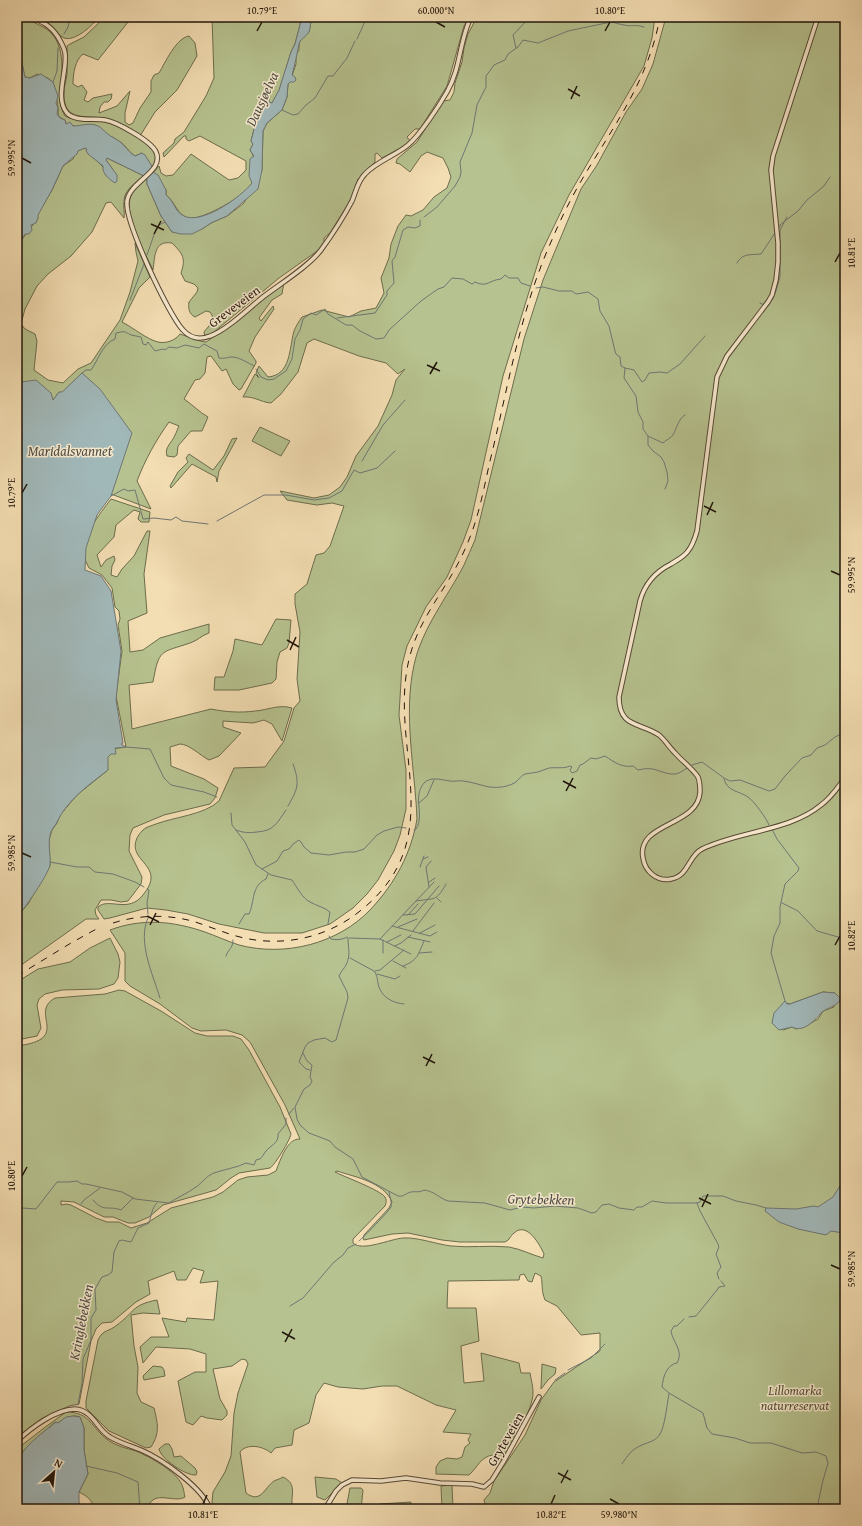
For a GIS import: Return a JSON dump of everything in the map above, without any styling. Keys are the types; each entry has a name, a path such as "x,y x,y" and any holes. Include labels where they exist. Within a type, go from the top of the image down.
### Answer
{"street":[{"name":"Greveveien","path":"30,17 47,24 56,34 65,51 66,62 62,97 66,112 77,118 112,122 141,138 154,148 158,160 157,164 145,178 132,189 127,201 128,214 133,229 167,305 184,331 197,338 211,336 235,320 317,255 351,202 364,174 376,164 403,149 416,136 448,90 459,61 464,34 471,17"},
{"path":"818,17 773,156 771,170 778,262 775,286 768,302 727,356 718,373 697,531 689,550 653,576 642,594 619,703 626,720 655,733 662,738 692,770 699,781 700,796 691,811 684,817 656,832 648,838 644,846 642,856 645,865 652,874 661,879 672,879 681,875 696,853 705,848 725,840 776,826 810,813 825,802 845,778"},
{"name":"Gryteveien","path":"325,1509 329,1500 336,1491 342,1485 352,1480 380,1481 406,1478 440,1483 484,1486 492,1480 505,1459 539,1397"},
{"path":"17,1441 34,1426 55,1415 69,1410 82,1410 92,1417 111,1438 150,1455 174,1470 205,1498 210,1509"}],"green space":[{"path":"17,17 21,17 43,27 55,38 61,53 62,69 60,101 65,116 81,120 113,123 126,130 141,139 155,153 156,159 153,168 142,153 135,156 113,138 66,124 65,120 58,115 55,90 51,80 37,74 30,78 25,77 21,58 17,55"},
{"path":"36,17 99,17 83,32 73,38 68,39 61,36 45,21"},
{"path":"105,17 132,17 98,60 83,54 80,57 75,68 73,84 78,87 82,85 87,92 84,100 88,102 93,98 112,94 111,99 108,102 104,102 100,107 99,113 117,106 130,91 125,113 125,122 129,125 133,123 140,108 151,92 151,81 154,75 159,73 175,46 184,38 189,36 195,43 197,56 177,90 155,112 140,136 111,120 72,114 65,103 64,91 67,74 67,46 84,37"},
{"path":"212,17 302,17 295,44 291,52 279,91 272,103 260,101 258,106 259,109 251,141 253,144 250,150 253,154 251,174 252,183 243,194 224,206 195,218 189,218 181,214 166,195 166,190 153,173 159,166 161,173 166,176 173,175 191,154 229,180 238,178 246,170 246,161 200,136 189,141 186,139 186,136 184,136 164,157 163,153 174,143 175,139 184,132 206,96 214,78"},
{"path":"312,17 469,17 464,26 447,86 420,129 415,129 407,137 410,141 406,145 382,158 377,153 375,154 375,162 358,179 350,201 330,233 324,238 324,243 320,249 279,278 214,332 205,337 204,332 213,321 212,315 210,312 206,311 195,317 190,313 189,302 197,292 198,288 194,284 185,281 181,273 183,260 181,253 172,243 162,244 156,250 153,270 133,227 129,204 131,194 138,185 147,179 147,184 161,216 172,232 202,229 227,216 243,204 262,170 263,131 267,123 282,110 287,97 288,84 296,64 296,55 299,50 299,44 301,39 309,32"},
{"path":"477,17 655,17 652,38 644,66 569,195 541,253 503,376 471,520 447,577 426,607 407,646 402,665 399,715 406,770 406,809 400,835 394,851 378,880 353,908 330,924 302,933 264,933 219,924 188,914 147,908 104,919 98,910 98,907 102,904 125,905 137,901 149,885 151,877 149,870 137,853 135,846 137,838 143,830 163,822 197,813 213,806 219,801 234,768 265,767 284,741 294,708 300,701 297,679 300,632 295,604 295,594 307,584 316,555 324,553 330,546 344,506 332,503 317,505 287,500 280,491 314,498 329,495 340,487 347,477 356,456 378,426 392,395 396,380 405,369 398,374 386,363 359,356 314,339 307,343 298,372 281,394 271,403 250,397 243,397 255,374 259,378 256,373 259,366 268,377 281,372 288,360 294,331 302,317 322,310 349,317 361,311 376,308 384,293 381,278 389,258 391,244 398,226 406,215 411,216 423,210 434,197 447,188 451,177 443,158 427,152 421,156 410,172 400,164 396,163 397,159 417,142 443,101 450,100 454,92 468,34"},
{"name":"Lillomarka naturreservat","path":"666,17 845,17 845,1509 482,1509 485,1504 484,1500 490,1493 494,1481 525,1435 541,1400 554,1382 600,1351 600,1333 581,1335 557,1306 545,1300 541,1276 535,1273 532,1282 528,1281 524,1274 520,1275 519,1280 448,1281 447,1308 476,1308 479,1341 461,1346 464,1383 484,1381 481,1353 519,1363 521,1373 530,1373 533,1387 530,1408 516,1437 501,1460 497,1459 493,1455 489,1456 482,1460 469,1475 436,1474 436,1467 440,1461 447,1458 457,1459 462,1457 465,1447 470,1443 468,1440 471,1434 443,1432 456,1410 436,1405 397,1386 382,1386 363,1389 338,1387 324,1383 316,1395 309,1423 294,1430 292,1445 275,1448 271,1453 255,1446 247,1447 240,1452 246,1493 255,1497 259,1496 274,1481 283,1477 288,1480 292,1487 293,1509 214,1509 212,1502 213,1492 225,1472 231,1456 234,1413 238,1393 248,1364 246,1360 242,1359 232,1366 213,1369 220,1399 227,1411 227,1415 222,1420 201,1416 193,1425 186,1422 178,1381 195,1372 206,1372 206,1354 190,1349 156,1347 143,1363 140,1347 151,1337 169,1337 162,1318 186,1322 187,1318 214,1320 218,1281 200,1283 204,1271 193,1268 186,1280 177,1280 174,1271 148,1281 150,1294 136,1302 112,1322 102,1323 96,1329 91,1341 79,1404 69,1406 41,1419 17,1438 17,1046 34,1043 43,1038 47,1032 46,1011 48,1004 55,998 105,994 119,990 125,991 161,1011 195,1033 207,1036 233,1036 241,1039 249,1050 280,1107 291,1134 282,1152 270,1168 239,1173 216,1190 163,1205 149,1217 135,1223 128,1223 113,1217 104,1217 74,1202 61,1201 61,1205 71,1205 107,1222 119,1222 131,1228 147,1223 171,1208 213,1197 223,1192 238,1180 247,1177 268,1175 276,1171 282,1156 291,1142 300,1139 285,1105 250,1042 242,1035 226,1030 201,1031 192,1028 160,1004 130,986 125,981 125,953 110,930 122,926 146,922 158,922 193,928 239,945 257,948 292,948 310,945 343,931 358,921 380,899 395,878 411,844 417,819 411,742 410,703 411,684 418,651 429,626 464,565 475,540 524,339 543,280 581,189 597,165 626,112 642,89 653,64","holes":["823,992 835,993 834,1007 823,1011 818,1019 804,1027 796,1029 792,1027 783,1030 772,1023 774,1016 781,1007 787,1003 790,1004","337,1171 376,1185 388,1195 392,1202 389,1208 364,1235 364,1240 392,1234 408,1233 460,1242 505,1242 514,1233 519,1230 524,1230 536,1240 544,1254 543,1258 509,1247 451,1246 409,1238 397,1239 369,1246 357,1245 353,1243 353,1239 385,1206 386,1199 382,1194 335,1172"]},
{"path":"85,148 103,167 117,176 106,160 107,158 144,176 126,193 124,218 111,202 106,203 92,232 71,256 48,274 37,286 25,309 21,324 25,329 35,334 37,341 34,370 48,380 63,383 78,369 91,363 120,320 130,292 138,261 135,243 150,277 139,288 122,322 154,341 170,341 180,334 206,342 234,323 284,282 282,294 272,300 259,318 261,321 273,306 274,309 255,337 249,351 256,363 241,389 239,390 233,384 226,369 222,371 211,356 207,357 205,373 200,379 195,380 184,399 208,417 202,431 191,431 178,446 177,455 174,457 167,456 166,453 179,426 169,422 155,443 137,481 151,509 111,494 120,467 82,373 62,393 59,392 53,400 21,382 17,390 17,249 20,242 38,218 37,215 52,190 63,166 73,159 77,151"},
{"path":"260,427 290,441 281,456 252,441"},
{"path":"237,438 219,471 217,482 216,477 192,464 171,488 170,486 178,472 188,462 186,458 189,454 213,470 224,456 232,439"},
{"path":"111,499 150,512 149,522 141,522 138,519 140,512 134,510 116,525 114,537 97,555 101,567 106,560 114,556 115,560 112,566 111,575 117,577 134,556 147,531 150,531 144,574 147,613 128,621 130,652 143,650 160,638 209,624 209,633 193,642 167,651 160,657 157,663 153,682 129,685 132,729 211,709 250,712 278,707 292,708 282,741 272,724 264,720 253,723 223,721 223,727 241,733 219,756 209,760 184,745 180,744 170,747 171,766 204,779 218,788 215,798 210,804 164,815 133,828 130,835 129,851 142,877 141,884 128,901 121,902 101,900 95,910 99,919 86,919 17,968 17,917 28,904 50,866 49,840 52,830 60,815 77,795 108,770 104,750 126,747 116,696 122,651 118,625 120,619 119,611 115,607 112,588 102,575 89,568 84,556 84,548 89,533 97,518"},
{"path":"276,619 291,620 289,643 287,648 280,652 277,662 276,679 272,683 239,690 214,690 215,677 224,677 233,651 235,639 262,645"},
{"path":"110,938 118,954 120,962 118,978 114,984 99,989 62,990 45,994 39,999 37,1005 41,1028 37,1036 17,1040 17,982 38,969 70,962 90,948"},
{"path":"157,1300 160,1314 143,1313 131,1315 138,1367 137,1393 141,1402 154,1408 157,1424 157,1433 154,1442 151,1447 146,1448 109,1431 86,1408 86,1401 100,1336 117,1325 142,1304"},
{"path":"542,1364 556,1368 555,1374 541,1389"},
{"path":"153,1366 162,1367 165,1376 144,1380 143,1376"},
{"path":"66,1412 81,1415 111,1442 121,1447 136,1451 162,1465 179,1480 183,1487 185,1497 180,1499 154,1499 150,1503 148,1509 93,1509 92,1503 87,1496 79,1492 88,1474 84,1450 84,1428 80,1417 74,1416 66,1418 58,1423 55,1422 25,1449 19,1460 20,1486 17,1496 17,1449"},
{"path":"165,1444 169,1444 174,1457 181,1456 195,1468 197,1472 196,1475 180,1470 164,1457 159,1449"},
{"path":"315,1477 336,1479 342,1483 325,1500 317,1497"},
{"path":"452,1485 453,1509 442,1509 441,1486"},
{"path":"350,1488 361,1488 363,1490 361,1509 346,1509"},
{"path":"411,1502 410,1509 380,1509 380,1504"}],"water":[{"name":"Dausjøelva","path":"302,17 312,17 310,30 299,44 292,75 296,80 288,84 287,97 282,110 267,123 263,131 262,170 258,189 227,216 192,234 172,232 161,216 147,184 147,179 144,176 107,158 106,160 117,175 117,181 115,183 106,176 103,166 88,154 86,151 87,149 85,148 78,151 77,154 63,166 38,215 36,223 31,225 32,230 29,234 25,234 17,249 17,55 21,58 25,77 30,78 41,74 53,82 58,96 56,103 58,108 57,114 60,118 65,120 66,124 70,122 73,126 89,124 98,126 118,140 130,153 135,156 142,153 145,155 153,168 151,171 158,175 166,190 166,195 178,212 184,216 192,218 201,217 230,202 247,189 252,183 249,176 250,159 254,156 250,150 253,144 251,141 259,110 259,104 264,97 269,98 269,102 272,103 279,90 295,44"},
{"name":"Maridalsvannet","path":"82,373 100,389 132,433 111,496 97,515 86,548 85,570 101,576 111,591 121,651 116,700 123,743 121,744 126,747 115,748 116,754 111,754 108,757 108,770 73,799 52,829 49,844 50,865 36,891 17,917 17,390 21,382 36,380 51,393 53,400 59,392 62,392"},
{"path":"823,992 835,993 840,998 839,1002 822,1012 809,1025 801,1028 792,1027 779,1030 772,1023 774,1013 785,1001 787,1004 790,1004"},
{"path":"845,1182 845,1232 843,1233 831,1231 826,1235 798,1229 779,1222 765,1211 766,1208 796,1209 814,1206 818,1207 833,1197 840,1186"},
{"path":"66,1417 80,1417 84,1428 84,1450 88,1474 79,1492 79,1502 82,1509 17,1509 20,1477 19,1461 24,1450 56,1422 58,1423"}],"waterway":[{"path":"64,34 68,27 70,17"},
{"path":"357,39 367,17"},
{"path":"516,48 513,35 530,17"},
{"path":"424,217 437,207 455,186 460,177 460,162 472,133 477,105 486,87 486,76 494,65 505,60 508,54 518,47 523,40 538,43 568,31 611,22 627,26 644,27"},
{"path":"282,110 293,115 298,114 315,98 328,76 333,76 347,58 355,41"},
{"path":"53,82 57,71 58,48"},
{"path":"778,229 781,224 798,211 807,200 824,186 830,177"},
{"path":"775,294 780,277 780,230 787,217"},
{"path":"337,318 375,313 387,295 387,291 394,283 392,261 395,257 403,230 408,227 415,228 420,226 420,220"},
{"path":"147,255 156,229 159,225 165,222"},
{"path":"737,263 744,256 761,254 775,233"},
{"path":"130,300 144,264"},
{"path":"256,369 261,377 268,380 274,379 286,371 292,359 295,339 300,330 303,319 311,313 316,315 325,309 328,314 346,325 352,325 376,339 384,338 389,330 421,301 438,289 444,287 452,278 463,279 472,284 475,282 485,284 501,279 505,275 509,278 518,278 521,283 530,286"},
{"path":"536,288 543,287 559,291 572,291 576,294 588,292 598,299 600,311 609,326 616,354 620,357 621,366 625,368 624,378 636,396 638,412 643,422 643,429 648,436 648,445 661,457 664,462 668,481 665,489"},
{"path":"768,306 774,297"},
{"path":"760,303 764,305"},
{"path":"82,373 86,370 91,370 107,345 115,339 116,333 123,332 141,337 143,344 146,345 148,342 155,351 165,350 169,347 177,348 185,345 199,348 204,344 217,351 219,358 235,357 254,366"},
{"path":"625,368 634,370 642,382 649,373 667,373 680,364 705,336"},
{"path":"362,461 383,425 405,400"},
{"path":"648,436 663,443 673,435 679,421 685,415"},
{"path":"217,521 264,495 286,495 314,500 329,498 342,491 354,470 360,473 377,468 395,451"},
{"path":"111,496 124,489 128,491 135,490 143,519 154,518 171,520 176,517 182,521 208,524"},
{"path":"692,765 702,762 730,781 740,780 769,791 775,789 802,758 811,755 817,748 825,745 835,737 845,732"},
{"name":"Grytebekken","path":"126,747 150,749 164,778 171,785 204,792 217,797"},
{"path":"414,830 416,829 419,818 419,794 424,783 430,780 437,779 461,781 489,787 503,787 516,782 525,774 538,772 549,768 562,768 570,766 572,767 570,770 572,773 577,771 580,765 591,758 596,759 605,756 618,764 633,766 638,770 654,769 666,773 676,774 687,768"},
{"path":"288,806 297,786 297,776 293,764"},
{"path":"724,779 731,789 751,799 769,825"},
{"path":"419,803 427,796 434,780"},
{"path":"236,830 249,833 267,830 274,826 286,810"},
{"name":"Grytebekken","path":"231,813 232,825 245,842 256,865 271,875 292,880 307,900 330,912 328,924"},
{"path":"262,869 277,861 283,851 289,849 299,840 311,853 329,855 355,852 364,849 377,835 384,831 398,827 406,828"},
{"path":"772,829 777,839 799,868 798,871 785,884 780,907 780,923 774,936 771,953 785,1001"},
{"path":"420,867 424,856"},
{"path":"423,859 428,857"},
{"path":"429,887 426,867 431,861"},
{"path":"50,862 77,867 89,867 95,872 113,874 144,887"},
{"path":"239,924 245,914 249,914 254,894 258,886 266,879 268,874"},
{"path":"429,882 435,878"},
{"path":"380,939 434,882"},
{"path":"416,901 434,898 440,894 446,884"},
{"path":"403,915 415,914 439,886"},
{"path":"147,889 149,890 147,903 148,914"},
{"path":"437,898 441,902"},
{"path":"413,931 434,903"},
{"path":"782,903 798,911 817,931 845,939"},
{"path":"408,915 418,904"},
{"path":"148,918 145,927 145,947 150,969 160,998"},
{"path":"398,927 417,919"},
{"path":"420,933 435,925"},
{"path":"392,926 430,936 437,932"},
{"path":"387,942 401,935"},
{"path":"395,946 411,935"},
{"name":"Grytebekken","path":"310,1070 306,1069 299,1062 305,1047 308,1043 314,1040 325,1038 332,1042 336,1040 348,998 347,992 339,976 346,965 348,958 348,939 347,937 337,940 331,939 329,936"},
{"path":"408,937 430,942"},
{"path":"349,938 380,939 411,954"},
{"path":"226,956 233,940"},
{"path":"383,940 383,953"},
{"path":"403,966 415,959 424,941"},
{"path":"375,971 380,970 404,950"},
{"path":"419,953 432,952"},
{"path":"350,958 374,971 379,987 386,997 392,1001 404,1004"},
{"path":"393,961 406,968"},
{"path":"377,974 395,979 400,976"},
{"name":"Grytebekken","path":"303,1053 307,1061 312,1065 310,1077 312,1081 310,1085 304,1089 295,1107 297,1119 300,1125 309,1133 330,1141 335,1147 353,1159 362,1177 398,1196 424,1190 448,1201 485,1203 510,1210 522,1207 534,1208 555,1206 578,1208 592,1213 596,1212 602,1205 609,1204 619,1208 634,1210 637,1207 642,1207 652,1201 666,1203 697,1203 700,1202 703,1196 723,1196 736,1201 766,1208"},
{"name":"Kringlebekken","path":"289,1114 294,1108"},
{"name":"Kringlebekken","path":"17,1210 23,1208 36,1209 57,1182 77,1181 82,1184 122,1192 135,1199 169,1203 193,1189 214,1173 246,1163 254,1165 256,1160 260,1159 276,1142 278,1134 286,1124 286,1118"},
{"path":"81,1204 100,1188"},
{"path":"359,1241 391,1207 389,1192"},
{"path":"93,1200 103,1208 121,1210 133,1198"},
{"name":"Kringlebekken","path":"78,1405 82,1383 83,1359 91,1340 91,1318 96,1310 95,1289 102,1277 112,1272 114,1252 119,1241 122,1240 131,1242 138,1228 149,1223 157,1203"},
{"path":"697,1203 719,1247 716,1254 721,1267 717,1273 719,1279"},
{"path":"290,1306 303,1298 334,1262 343,1255 348,1248 356,1244"},
{"path":"689,1317 696,1316 719,1287 725,1286 721,1281"},
{"path":"684,1319 677,1326 674,1326 671,1331 679,1351 679,1359 677,1363 673,1364 668,1369 664,1376 662,1387 669,1393 703,1413 707,1428 712,1434 735,1438 750,1443 771,1443 802,1453 816,1452 826,1456 828,1463 817,1509"},
{"path":"568,1370 591,1358 605,1344"},
{"path":"555,1380 565,1373"},
{"path":"622,1464 638,1447 654,1440 660,1434 665,1420 669,1394"},
{"path":"86,1466 117,1473 138,1482 140,1509"}],"railway":[{"path":"113,923 132,918 162,916 192,921 244,938 275,941 305,938 348,920 360,911 388,882 404,852 410,821 411,788 405,720 405,686 414,642 423,622 461,558 474,526 483,494 523,322 540,268 572,197 621,116 640,79 655,39 660,17"},
{"path":"17,976 100,927"}]}
